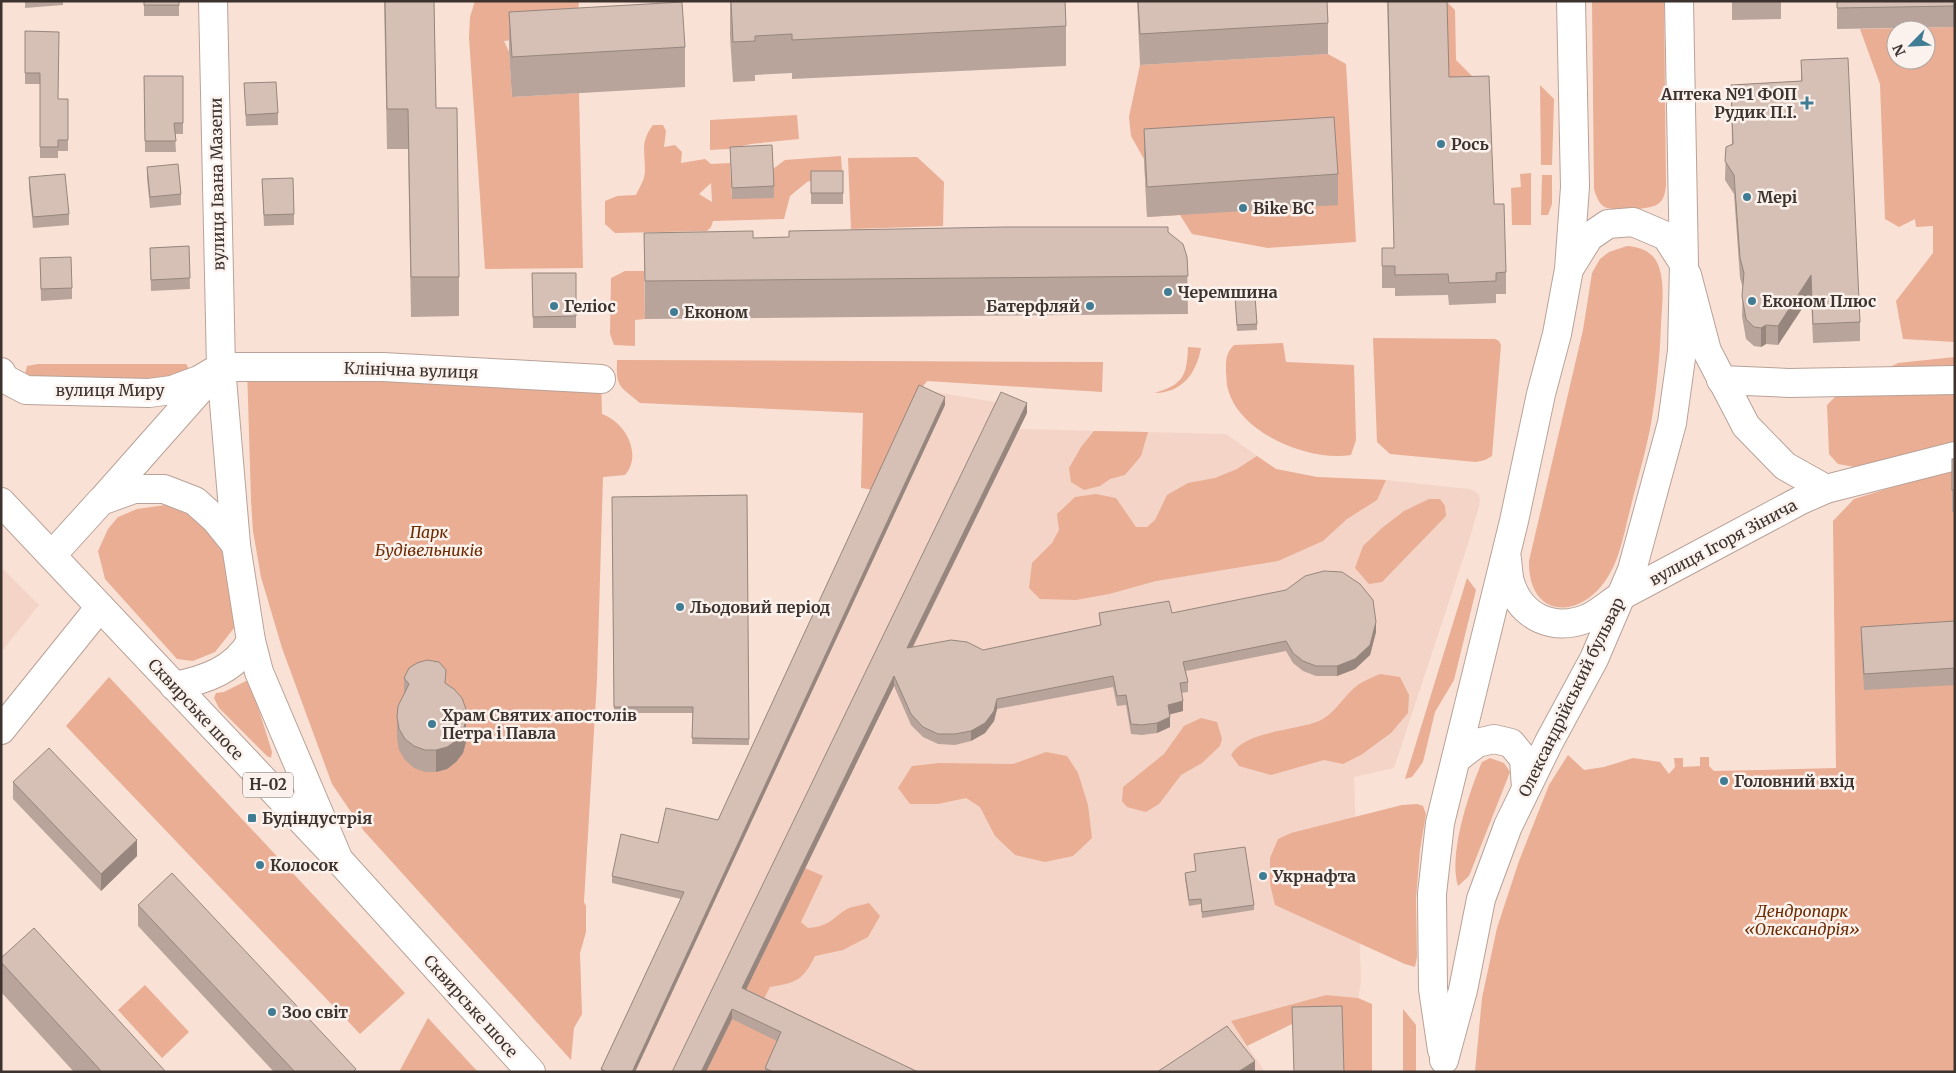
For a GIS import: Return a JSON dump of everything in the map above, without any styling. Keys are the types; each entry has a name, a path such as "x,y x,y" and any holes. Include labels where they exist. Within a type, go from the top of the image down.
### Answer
{"main road":[{"name":"вулиця Івана Мазепи","path":"214,1 221,367 236,545 251,641 259,672 339,860"},
{"name":"Олександрійський бульвар","path":"1444,1066 1432,989 1432,894 1440,823 1506,553 1541,394 1557,334 1569,269 1576,187 1571,1"},
{"name":"Олександрійський бульвар","path":"1444,1066 1463,990 1481,899 1508,826 1594,659 1632,570 1672,423 1682,351 1684,264 1678,1"},
{"path":"1569,269 1589,237 1608,224 1633,222 1666,236 1684,264"},
{"name":"вулиця Ігоря Зінича","path":"1684,264 1707,351 1746,426 1785,466 1826,489"},
{"name":"вулиця Миру","path":"1,372 5,379 26,390 149,393 172,390 199,380 221,367"},
{"name":"Клінічна вулиця","path":"221,367 383,367 601,379"},
{"path":"52,555 221,367"},
{"path":"1721,380 1789,383 1955,380"},
{"name":"вулиця Ігоря Зінича","path":"1506,553 1510,583 1522,606 1535,618 1555,623 1572,623 1589,618 1621,596 1801,500 1826,489 1955,456"},
{"path":"101,501 134,489 164,488 196,500 215,519 236,545"},
{"name":"Сквирське шосе","path":"1,502 339,860 531,1072"},
{"path":"1,730 100,607"},
{"path":"174,686 197,682 217,673 244,654 251,641"},
{"path":"1456,760 1476,743 1494,739 1511,743 1524,759 1526,788"}],"shaded area":[{"path":"923,390 1001,403 1019,429 1226,434 1276,469 1317,477 1386,480 1468,489 1475,491 1479,495 1479,506 1468,544 1394,768 1354,777 1361,981 1358,998 1326,995 1231,1021 1265,1072 722,1072 760,1006 823,877 805,868 706,1072 603,1072"},
{"path":"1,567 39,605 1,652"}],"green space":[{"path":"475,1 579,1 576,30 504,41 509,52 512,97 579,93 583,268 485,269 469,38 470,17"},
{"path":"1446,1 1455,10 1456,60 1478,82 1450,127"},
{"path":"1592,1 1664,1 1666,186 1665,194 1660,202 1648,208 1631,210 1607,208 1597,198 1594,189"},
{"path":"1936,27 1955,27 1955,342 1903,339 1896,301 1933,253 1933,226 1916,227 1915,219 1899,227 1885,219 1880,84 1860,29 1886,28 1886,70 1936,70"},
{"path":"1328,54 1346,64 1356,242 1268,248 1192,234 1180,215 1147,217 1144,159 1131,136 1129,117 1140,65"},
{"path":"1540,85 1554,99 1552,165 1541,165"},
{"path":"797,115 799,139 710,150 710,120"},
{"path":"653,125 663,125 666,131 664,147 675,145 682,152 681,163 705,159 711,164 730,163 732,199 785,160 841,156 842,171 807,182 790,196 784,219 713,221 707,231 615,233 605,224 605,201 617,196 636,195 644,177 644,147","holes":["711,183 712,202 699,194"]},
{"path":"917,157 944,182 943,226 851,229 848,158"},
{"path":"1531,173 1531,225 1512,225 1511,188 1521,187 1520,174"},
{"path":"1542,175 1552,175 1552,204 1548,215 1541,215"},
{"path":"1627,246 1642,249 1654,258 1659,267 1663,288 1659,359 1650,429 1617,559 1609,575 1598,590 1585,600 1572,606 1559,607 1547,604 1537,595 1531,581 1529,561 1583,330 1592,273 1600,259 1609,252"},
{"path":"625,271 644,271 645,319 635,320 635,346 614,345 610,334 611,278"},
{"path":"1373,338 1495,339 1499,341 1501,345 1492,456 1476,462 1390,454 1377,442"},
{"path":"1283,343 1286,362 1354,365 1356,440 1351,455 1316,454 1278,441 1246,419 1235,405 1227,387 1226,373 1227,358 1231,348 1234,345"},
{"path":"1188,347 1201,348 1191,374 1180,386 1172,390 1154,393 1171,387 1182,378"},
{"path":"1955,357 1955,372 1888,368 1898,363"},
{"path":"617,360 1103,362 1102,392 927,381 919,392 874,490 861,488 863,413 640,403 620,385 617,376"},
{"path":"38,364 186,364 191,372 186,379 32,382 25,374 27,366"},
{"name":"Парк Будівельників","path":"247,367 601,379 602,414 618,424 624,431 632,449 632,458 630,467 625,475 603,477 597,680 584,902 586,906 586,932 580,953 582,1014 574,1028 571,1060 364,831 332,784 282,648 261,577 253,531"},
{"path":"1955,389 1955,445 1855,467 1838,464 1829,454 1827,405 1838,394"},
{"path":"1094,431 1148,432 1141,456 1125,475 1110,479 1100,486 1084,490 1071,482 1069,468 1081,447"},
{"path":"1257,456 1276,469 1317,477 1386,480 1377,500 1347,519 1323,541 1278,561 1156,581 1109,594 1076,600 1040,599 1029,588 1032,563 1052,543 1059,530 1057,514 1075,497 1096,494 1116,498 1136,527 1147,527 1155,520 1167,495 1188,483 1215,478 1237,469"},
{"name":"Дендропарк «Олександрія»","path":"1955,468 1955,1072 1475,1072 1482,998 1497,928 1519,861 1549,785 1568,755 1584,770 1604,767 1633,758 1660,762 1669,774 1675,767 1674,758 1683,758 1683,767 1700,766 1700,757 1709,757 1709,766 1714,771 1836,768 1833,521 1854,499"},
{"path":"1429,499 1440,499 1445,506 1446,516 1382,582 1369,584 1355,568 1363,546 1404,511"},
{"path":"165,505 190,515 209,531 223,553 237,612 234,628 215,652 193,661 177,659 105,579 98,551 108,529 118,517 137,509"},
{"path":"1467,578 1476,590 1454,680 1435,712 1423,762 1412,777 1405,779"},
{"path":"1380,674 1400,677 1409,695 1408,713 1391,733 1361,755 1343,764 1324,760 1271,775 1239,766 1231,755 1237,747 1258,736 1319,721 1333,711 1356,687"},
{"path":"109,677 405,993 360,1034 66,726"},
{"path":"248,680 272,752 271,758 219,708 214,698 216,693 224,692"},
{"path":"1201,718 1217,722 1222,739 1220,746 1202,763 1181,775 1159,804 1146,812 1127,807 1122,801 1123,787 1164,754 1184,726"},
{"path":"1046,752 1067,756 1078,773 1088,805 1092,838 1073,856 1045,862 1015,855 995,836 980,807 966,798 938,804 910,804 898,788 912,766 939,763 1013,764"},
{"path":"1490,758 1504,763 1510,772 1469,876 1458,886 1456,857 1461,823 1482,762"},
{"path":"1417,804 1423,806 1426,814 1420,850 1416,899 1417,957 1415,967 1275,905 1270,884 1270,858 1278,839 1291,833 1402,805"},
{"path":"805,868 823,876 801,922 808,928 827,923 849,908 869,903 880,916 868,937 843,950 815,956 802,976 792,982 770,987 750,1027 781,1042 768,1072 706,1072"},
{"path":"145,985 189,1032 162,1058 118,1010"},
{"path":"1326,995 1358,998 1372,1004 1372,1072 1343,1072 1292,1024 1247,1046 1231,1021"},
{"path":"1403,1009 1416,1025 1416,1072 1403,1072"},
{"path":"428,1018 478,1072 399,1072"}],"building":[{"path":"144,1 179,1 179,5 144,5"},
{"path":"385,1 434,1 436,108 457,108 459,277 411,277 408,109 387,109"},
{"path":"731,1 1065,1 1066,26 792,40 792,34 755,36 755,41 733,42"},
{"path":"1138,1 1327,1 1328,23 1140,34"},
{"name":"Рось","path":"1388,1 1447,1 1449,77 1489,76 1494,204 1504,204 1506,272 1496,273 1496,281 1449,283 1448,274 1395,275 1395,266 1382,266 1382,248 1394,248"},
{"path":"1837,1 1955,1 1955,6 1837,8"},
{"path":"682,2 685,47 512,57 509,12"},
{"path":"25,31 59,32 58,99 68,99 68,140 58,140 58,147 40,147 40,73 25,73"},
{"path":"1848,58 1860,322 1813,324 1811,275 1778,326 1754,327 1746,319 1742,296 1744,273 1740,258 1734,175 1725,161 1726,147 1733,144 1731,85 1802,81 1801,60"},
{"path":"144,76 183,76 183,123 174,123 176,141 145,141"},
{"path":"276,82 278,113 246,115 244,83"},
{"path":"1334,117 1338,174 1147,187 1144,129"},
{"path":"772,145 774,186 732,188 730,147"},
{"path":"178,164 181,194 150,197 147,167"},
{"path":"811,171 843,171 843,193 811,193"},
{"path":"65,174 69,214 33,217 29,177"},
{"path":"293,178 294,214 264,215 262,179"},
{"path":"1006,227 1168,227 1168,232 1183,244 1187,257 1188,276 645,281 644,233 753,231 753,238 789,237 789,231"},
{"path":"189,246 190,278 151,280 150,248"},
{"path":"71,257 72,288 41,289 40,258"},
{"name":"Геліос","path":"532,273 576,273 576,316 533,317"},
{"path":"1255,296 1257,324 1237,325 1235,297"},
{"path":"919,385 945,397 632,1072 607,1072 601,1069 684,892 612,876 621,834 658,843 666,808 718,820"},
{"path":"1001,392 1027,403 907,648 951,640 967,642 983,650 1101,625 1099,613 1169,601 1172,613 1286,590 1305,576 1324,571 1342,572 1360,584 1373,600 1376,622 1370,645 1355,659 1337,666 1316,666 1303,661 1293,653 1286,641 1183,662 1188,682 1180,683 1183,701 1168,705 1170,717 1157,723 1142,725 1131,724 1126,695 1117,696 1113,676 997,699 994,711 985,723 971,731 955,734 938,734 923,727 911,714 894,676 742,988 918,1072 773,1072 765,1068 781,1032 732,1009 701,1072 672,1072"},
{"path":"1952,459 1955,459 1955,490 1952,490"},
{"name":"Льодовий період","path":"747,495 749,739 692,738 693,707 614,707 612,497"},
{"path":"1955,621 1955,668 1864,674 1861,627"},
{"name":"Храм Святих апостолів Петра і Павла","path":"427,660 439,662 446,670 445,683 462,698 466,709 463,731 456,741 447,747 436,750 425,750 414,746 405,739 399,729 397,717 398,706 409,684 404,678 409,668"},
{"path":"49,748 137,840 101,874 13,782"},
{"path":"1245,847 1254,905 1202,912 1201,899 1189,900 1185,873 1196,871 1194,854"},
{"path":"172,873 356,1069 353,1072 295,1072 138,905"},
{"path":"34,928 166,1072 102,1072 1,962 1,958"},
{"path":"1342,1006 1344,1072 1294,1072 1292,1007"},
{"path":"1227,1026 1255,1061 1238,1072 1157,1072"}],"place":[{"name":"Аптека №1 ФОП Рудик П.І.","path":"1807,103"},
{"name":"Рось","path":"1441,144"},
{"name":"Мері","path":"1747,197"},
{"name":"Bike BC","path":"1243,208"},
{"name":"Черемшина","path":"1168,292"},
{"name":"Економ Плюс","path":"1752,301"},
{"name":"Геліос","path":"554,306"},
{"name":"Батерфляй","path":"1090,306"},
{"name":"Економ","path":"674,312"},
{"name":"Льодовий період","path":"680,607"},
{"name":"Храм Святих апостолів Петра і Павла","path":"432,724"},
{"name":"Головний вхід","path":"1724,781"},
{"name":"Будіндустрія","path":"252,818"},
{"name":"Колосок","path":"260,865"},
{"name":"Укрнафта","path":"1263,876"},
{"name":"Зоо світ","path":"272,1012"}]}
